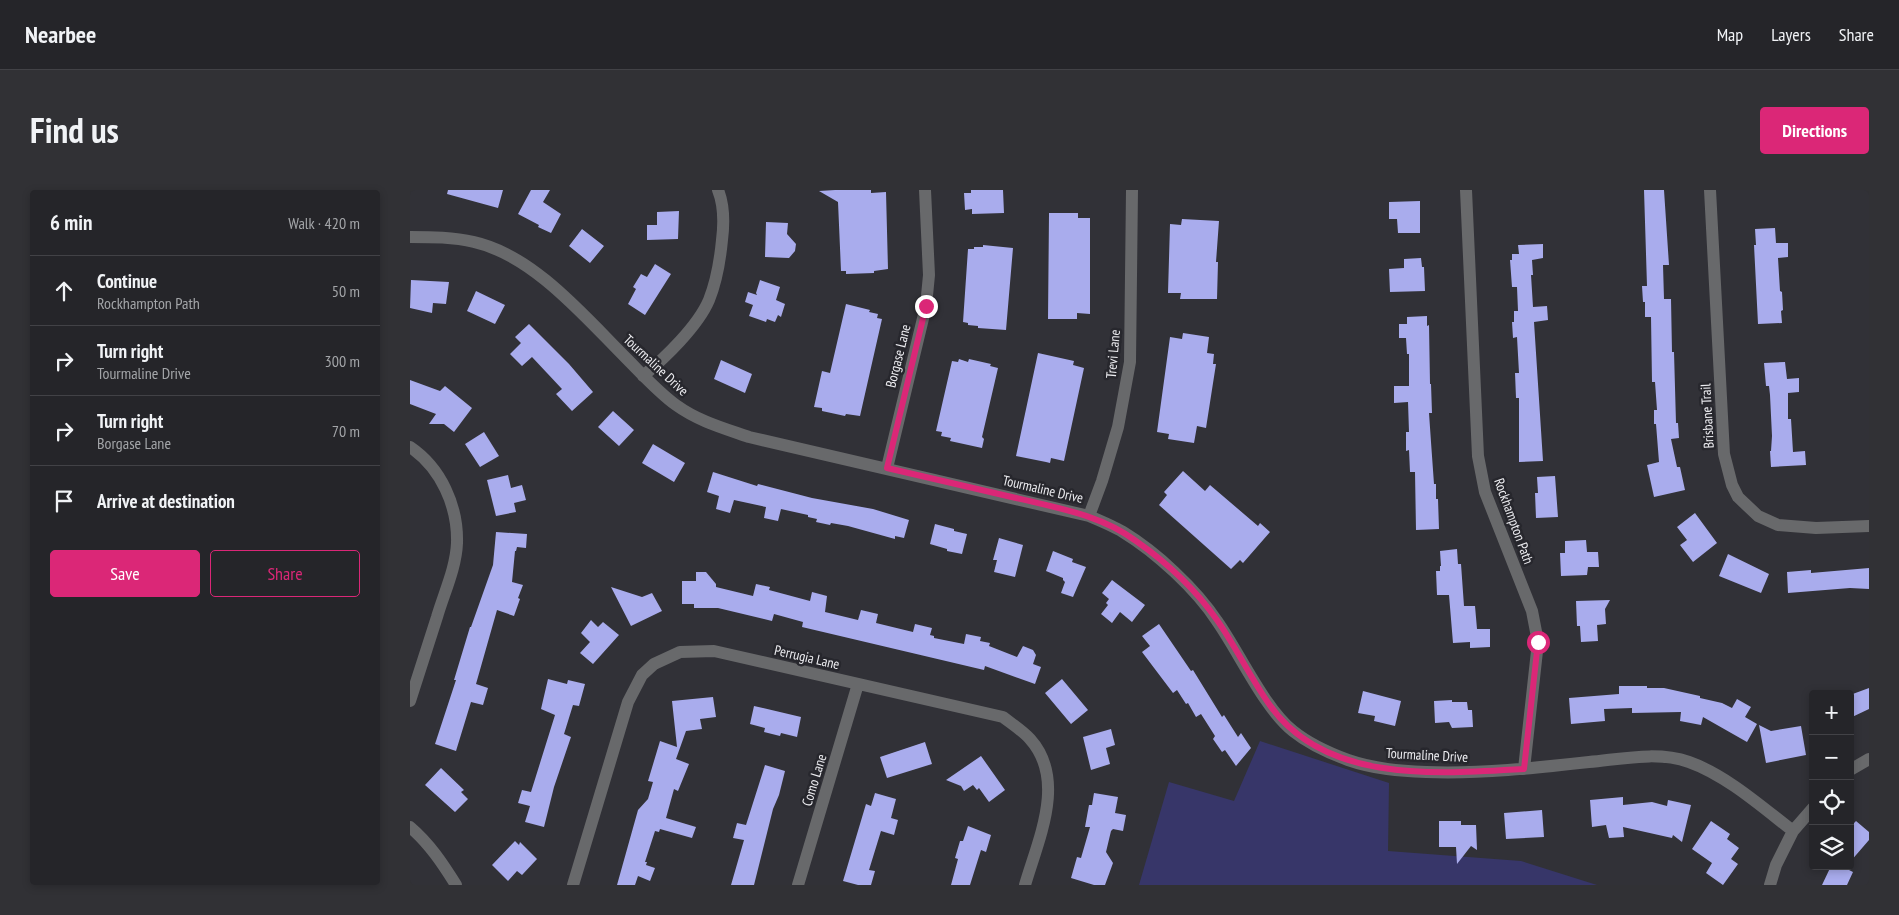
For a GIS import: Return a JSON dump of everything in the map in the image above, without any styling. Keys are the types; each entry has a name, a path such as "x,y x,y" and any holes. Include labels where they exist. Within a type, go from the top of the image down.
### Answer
{"street":[{"path":"643,376 689,330 708,302 720,265 724,223 718,190"},
{"name":"Borgase Lane","path":"887,468 926,306 929,275 926,190"},
{"name":"Trevi Lane","path":"1089,516 1102,482 1118,427 1130,362 1132,190"},
{"name":"Rockhampton Path","path":"1466,190 1478,456 1484,492 1532,611 1538,642 1524,769"},
{"name":"Brisbane Trail","path":"1710,190 1724,454 1732,485 1738,497 1754,513 1778,526 1816,528 1869,526"},
{"name":"Tourmaline Drive","path":"410,237 438,236 476,242 525,265 560,292 643,376 675,404 704,421 748,437 1089,516 1121,530 1137,541 1186,584 1216,619 1270,705 1292,730 1321,749 1350,760 1388,770 1460,773 1524,769 1654,756 1687,761 1735,786 1794,831"},
{"path":"410,447 418,452 448,491 453,507 457,543 453,568 410,701"},
{"name":"Perrugia Lane","path":"573,885 628,702 642,675 654,664 680,652 714,651 1003,717 1030,739 1042,758 1049,784 1047,808 1025,885"},
{"name":"Como Lane","path":"798,885 858,684"},
{"path":"1854,768 1869,759"},
{"path":"1770,885 1776,865 1794,831 1809,813"},
{"path":"410,827 442,863 456,885"}],"shaded area":[{"path":"1260,741 1389,783 1388,851 1521,861 1597,885 1139,885 1169,782 1234,801"}],"building":[{"path":"448,190 503,190 498,208 447,194"},
{"path":"531,190 550,190 543,202 561,214 551,233 518,214"},
{"path":"871,190 871,193 886,192 888,269 874,271 874,273 846,274 846,271 841,271 838,202 819,191"},
{"path":"971,190 1003,190 1004,213 972,214 972,209 965,210 964,193 971,193"},
{"path":"1644,190 1664,190 1669,265 1663,265 1664,299 1671,299 1676,423 1678,423 1679,438 1671,439 1677,467 1680,467 1685,490 1654,497 1647,465 1659,462 1656,424 1654,424 1654,410 1657,410 1655,382 1652,382 1651,317 1645,317 1642,286 1647,286"},
{"path":"1420,201 1420,233 1398,233 1397,219 1389,219 1389,202"},
{"path":"679,211 678,239 647,240 647,225 657,225 657,212"},
{"path":"1049,213 1078,213 1078,218 1090,218 1090,314 1077,313 1077,319 1048,319"},
{"path":"1182,219 1219,221 1216,262 1218,262 1217,299 1180,299 1181,293 1168,293 1170,224 1181,225"},
{"path":"766,222 788,223 787,234 796,244 795,251 789,258 765,257"},
{"path":"1775,228 1776,243 1788,243 1788,257 1778,258 1780,291 1782,292 1782,323 1758,324 1754,245 1756,245 1755,229"},
{"path":"582,229 604,246 590,263 569,246"},
{"path":"1543,244 1543,258 1532,260 1533,275 1531,275 1533,307 1547,306 1548,320 1534,322 1543,461 1519,462 1519,398 1516,398 1515,373 1519,373 1517,337 1513,338 1512,322 1514,322 1514,311 1518,311 1517,287 1512,287 1510,260 1512,260 1512,254 1519,254 1518,245"},
{"path":"983,245 1013,248 1006,330 978,328 978,326 968,325 968,323 963,322 968,249 983,247"},
{"path":"1421,258 1422,267 1424,267 1425,291 1390,292 1389,269 1404,268 1404,259"},
{"path":"655,264 671,274 645,315 628,304 636,289 633,287 641,274 647,277"},
{"path":"411,280 449,282 446,304 433,303 432,313 410,308"},
{"path":"760,280 780,287 776,300 785,304 781,317 778,315 775,322 767,319 766,322 749,316 753,305 745,302 748,292 757,295"},
{"path":"476,291 505,305 495,324 467,311"},
{"path":"846,304 870,310 869,312 878,314 877,318 882,319 860,416 846,414 845,416 822,411 822,408 814,407 822,371 830,373"},
{"path":"1427,316 1427,326 1429,325 1432,413 1429,413 1434,484 1436,484 1436,499 1438,499 1439,529 1416,530 1415,472 1410,472 1409,450 1406,451 1406,432 1409,432 1408,402 1394,403 1394,386 1409,386 1409,354 1407,354 1406,338 1399,338 1399,324 1407,324 1407,317"},
{"path":"529,324 569,364 593,392 572,411 556,394 562,389 532,357 522,366 510,354 521,343 515,337"},
{"path":"1183,333 1209,337 1207,353 1214,354 1213,364 1216,364 1206,428 1197,426 1194,443 1168,439 1169,434 1157,432 1170,337 1182,339"},
{"path":"1038,353 1074,361 1073,365 1084,368 1064,461 1051,458 1050,463 1016,456"},
{"path":"959,359 968,362 969,359 991,364 990,366 998,368 982,437 984,439 982,448 950,441 951,438 941,436 942,432 936,431 952,361 958,362"},
{"path":"721,360 752,374 745,393 714,379"},
{"path":"1785,362 1787,379 1799,378 1799,392 1788,393 1788,419 1791,419 1793,452 1805,451 1806,465 1771,467 1770,395 1769,386 1766,386 1764,363"},
{"path":"410,380 440,391 445,386 472,408 454,432 444,424 429,424 436,414 410,404"},
{"path":"613,411 634,430 619,446 598,427"},
{"path":"484,432 499,456 480,467 465,444"},
{"path":"653,444 685,463 674,482 642,463"},
{"path":"1183,471 1205,491 1210,485 1258,526 1260,523 1270,532 1243,563 1240,560 1231,569 1159,505 1167,495 1164,492"},
{"path":"713,472 757,486 758,484 812,498 873,509 909,520 904,538 895,536 895,539 848,526 816,522 817,519 808,517 808,515 781,509 778,521 764,518 766,507 734,500 730,513 716,509 719,496 707,492"},
{"path":"508,475 511,488 522,485 526,500 514,503 516,512 496,516 487,480"},
{"path":"1555,476 1558,517 1536,518 1535,493 1538,493 1537,477"},
{"path":"1695,513 1717,543 1693,562 1680,545 1687,540 1677,527"},
{"path":"935,524 967,534 962,554 947,551 947,549 930,544"},
{"path":"496,532 527,534 526,548 517,547 515,551 512,582 523,585 514,616 497,610 476,684 488,688 483,705 471,702 456,751 435,744 456,680 454,680 470,627 493,565"},
{"path":"999,538 1023,545 1015,577 994,572 997,560 993,560"},
{"path":"1586,540 1587,552 1598,552 1599,567 1588,567 1587,575 1561,576 1560,553 1565,553 1565,541"},
{"path":"1457,549 1458,564 1461,564 1464,606 1475,606 1477,629 1490,629 1490,647 1470,648 1470,642 1453,643 1449,595 1437,595 1436,571 1440,571 1441,566 1440,551"},
{"path":"1053,551 1073,559 1072,562 1086,567 1073,597 1061,593 1065,582 1063,578 1046,571"},
{"path":"1728,554 1769,574 1761,593 1719,576"},
{"path":"1869,568 1869,589 1850,588 1788,593 1787,572 1811,570 1811,573"},
{"path":"696,572 706,572 716,584 716,587 753,596 756,584 770,587 769,590 810,601 812,592 827,596 825,612 858,620 861,610 878,614 876,623 913,632 915,624 932,628 930,635 934,636 934,638 964,644 966,634 981,637 980,641 990,643 989,646 1017,657 1023,646 1033,650 1036,655 1033,664 1041,667 1035,684 985,666 984,670 802,627 803,622 774,614 772,621 718,608 694,608 694,604 682,604 682,581 696,581"},
{"path":"1112,580 1145,605 1132,622 1120,612 1112,623 1101,614 1108,605 1106,603 1109,599 1102,593"},
{"path":"611,587 642,597 652,593 662,611 631,626"},
{"path":"1610,600 1605,609 1606,624 1597,625 1598,641 1581,642 1580,626 1577,626 1576,601"},
{"path":"591,620 598,627 603,622 619,635 593,664 580,653 590,642 581,633"},
{"path":"1159,624 1191,671 1193,670 1222,717 1224,715 1238,737 1241,733 1251,748 1236,766 1225,750 1222,752 1213,739 1215,736 1201,714 1196,717 1188,703 1186,704 1177,690 1173,693 1142,652 1150,646 1142,636"},
{"path":"548,679 567,684 568,680 585,684 579,706 573,705 564,734 571,737 554,787 544,827 525,822 530,806 518,803 522,790 531,792 555,715 541,709"},
{"path":"1062,679 1088,710 1071,724 1045,693"},
{"path":"1619,686 1664,688 1700,696 1700,698 1722,703 1732,708 1737,699 1751,707 1745,717 1757,724 1747,742 1703,717 1701,725 1680,721 1681,712 1632,713 1632,708 1604,709 1605,721 1571,724 1569,698 1619,694"},
{"path":"1869,688 1869,709 1854,716 1854,694"},
{"path":"1363,691 1401,701 1395,726 1374,721 1375,716 1358,713"},
{"path":"713,697 716,717 700,719 702,729 686,731 676,759 689,764 678,791 674,789 666,818 696,827 692,838 660,829 659,832 655,831 645,862 647,862 646,865 655,868 650,881 638,876 635,885 617,885 638,810 648,799 653,782 648,781 660,741 677,747 672,701"},
{"path":"1452,700 1452,702 1467,702 1468,710 1472,710 1473,727 1452,728 1449,722 1435,723 1434,701"},
{"path":"754,706 801,717 797,737 781,733 780,736 764,732 765,728 750,724"},
{"path":"1759,725 1771,731 1801,726 1806,755 1766,763"},
{"path":"1111,729 1115,745 1106,748 1110,764 1091,770 1083,737"},
{"path":"925,742 932,764 887,778 880,757"},
{"path":"981,756 1005,790 989,802 979,788 977,790 973,785 964,791 961,786 946,780"},
{"path":"765,765 785,771 779,795 773,809 754,885 731,885 744,840 733,838 737,823 746,825"},
{"path":"441,768 464,790 461,792 468,799 455,812 425,785"},
{"path":"875,793 896,799 891,818 898,820 894,835 881,831 869,870 875,871 871,885 858,885 843,881 866,804 871,806"},
{"path":"1094,793 1118,797 1115,813 1126,815 1123,831 1113,829 1111,831 1106,852 1113,863 1105,885 1094,885 1071,878 1077,857 1081,858 1090,827 1085,827 1089,805 1092,805"},
{"path":"1623,797 1623,805 1652,802 1667,806 1668,800 1691,805 1682,842 1673,835 1672,838 1623,827 1624,837 1609,838 1606,825 1592,827 1590,800"},
{"path":"1542,810 1544,837 1506,839 1504,813"},
{"path":"1439,821 1461,821 1461,825 1476,825 1477,850 1471,846 1457,864 1456,847 1439,847"},
{"path":"1711,821 1730,834 1727,839 1739,848 1731,859 1738,864 1723,885 1706,873 1712,863 1692,849"},
{"path":"1856,821 1869,832 1869,840 1854,857 1854,825"},
{"path":"968,826 991,835 986,852 981,850 970,885 951,885 958,859 955,858 960,841 963,841"},
{"path":"515,841 519,845 520,842 537,859 522,875 517,871 508,881 492,865"},
{"path":"1829,870 1849,870 1853,872 1847,885 1822,885"}],"route":[{"path":"926,306 887,468 1089,516 1121,530 1137,541 1186,584 1216,619 1270,705 1292,730 1321,749 1350,760 1388,770 1460,773 1524,769 1538,642"}]}
